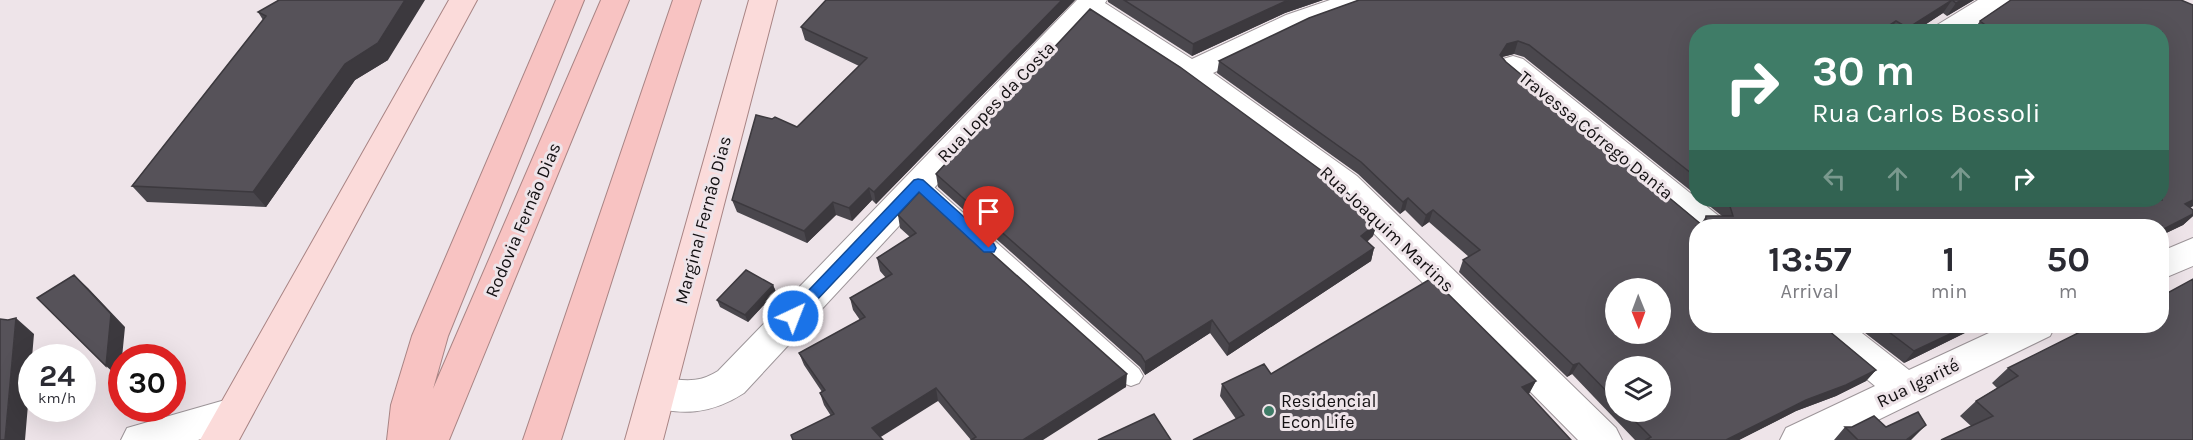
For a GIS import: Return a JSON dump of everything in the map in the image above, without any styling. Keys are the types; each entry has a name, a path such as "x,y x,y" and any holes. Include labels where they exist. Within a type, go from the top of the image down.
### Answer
{"highway":[{"path":"406,440 410,405 430,336 570,0"},
{"name":"Rodovia Fernão Dias","path":"430,440 615,0"},
{"path":"542,440 687,0"}],"main road":[{"path":"226,427 463,0"},
{"name":"Marginal Fernão Dias","path":"644,440 763,0"}],"street":[{"path":"1190,72 1296,22 1358,0"},
{"path":"1960,24 1998,0"},
{"name":"Rua Lopes da Costa","path":"657,393 702,398 716,393 731,382 1090,3"},
{"name":"Rua Joaquim Martins","path":"1090,3 1346,185 1603,440"},
{"name":"Travessa Córrego Danta","path":"1513,66 1699,219"},
{"path":"2169,263 2193,251"},
{"path":"1837,333 1905,389"},
{"name":"Rua Igarité","path":"1799,440 2022,333"},
{"path":"140,440 226,427"}],"lane":[{"path":"918,184 1131,376"}],"building":[{"path":"279,0 405,0 378,43 345,64 253,192 132,186 266,16 258,12"},
{"path":"826,0 1062,0 874,192 869,188 849,208 833,202 804,231 732,200 756,115 772,119 775,117 797,127 867,58 801,27"},
{"path":"1124,0 1288,0 1193,44"},
{"path":"1359,0 1952,0 1914,24 1901,24 1896,21 1891,24 1689,24 1689,171 1529,45 1518,41 1507,44 1500,55 1695,219 1689,219 1689,333 1831,333 1876,370 1846,385 1806,400 1726,440 1646,440 1651,437 1636,422 1671,422 1671,356 1605,356 1605,390 1579,363 1573,365 1463,260 1480,250 1433,210 1426,215 1408,198 1403,202 1361,162 1219,61 1309,18"},
{"path":"2011,0 2181,0 2193,5 2193,200 2185,204 2193,210 2193,214 2169,226 2169,219 1706,219 1706,216 1733,216 1730,207 2169,207 2169,24 1984,24 1980,21"},
{"path":"1090,9 1180,67 1337,182 1377,223 1361,236 1374,248 1229,344 1212,320 1145,362 1141,355 936,174"},
{"path":"921,190 1127,374 1023,440 971,440 976,437 936,388 872,428 883,440 793,440 791,435 834,414 820,393 825,390 799,353 865,317 850,298 892,274 877,258 916,233 898,215"},
{"path":"746,270 773,285 745,315 717,300"},
{"path":"74,275 111,314 106,366 96,356 96,344 84,344 37,298"},
{"path":"1432,278 1536,381 1522,387 1571,440 1193,440 1244,415 1222,384 1264,364 1271,374"},
{"path":"2193,279 2193,440 1941,440 1993,416 1976,401 2018,376 2008,368 2078,333 2169,333 2169,292"},
{"path":"16,318 5,440 0,440 0,319"},
{"path":"1890,333 1952,333 1914,351"},
{"path":"1918,412 1926,425 1906,440 1858,440 1845,427 1852,427 1874,416 1886,427"},
{"path":"1154,414 1171,440 1098,440"}],"place":[{"name":"Residencial Econ Life","path":"1269,411"}],"route":[{"path":"793,316 918,184 989,248"}]}
